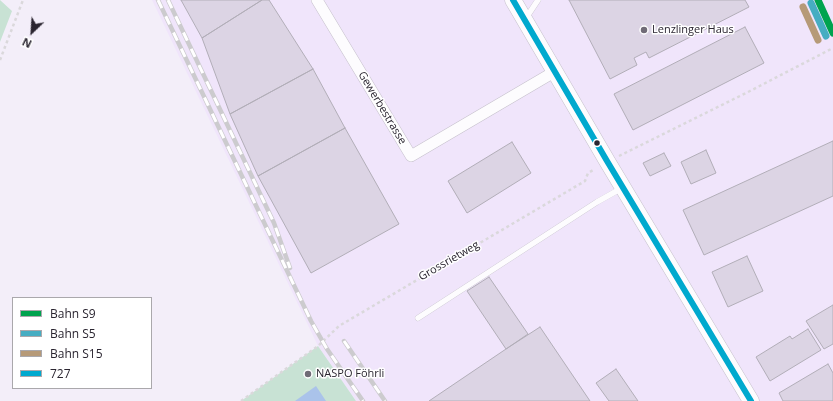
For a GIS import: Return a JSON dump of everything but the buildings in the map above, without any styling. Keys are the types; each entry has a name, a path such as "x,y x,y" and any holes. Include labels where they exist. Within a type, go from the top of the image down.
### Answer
{"street":[{"name":"Gewerbestrasse","path":"317,0 411,156 554,72"},
{"path":"513,0 554,72 751,401"}],"lane":[{"path":"525,20 538,0"},
{"path":"418,318 597,202 623,187"}],"path":[{"path":"0,60 23,0"},
{"path":"607,161 750,91 833,48"},
{"name":"Grossrietweg","path":"241,401 318,346 339,326 585,181"}],"shaded area":[{"path":"152,0 833,0 833,401 356,401 318,346"}],"green space":[{"path":"0,0 12,11 0,42"},
{"name":"NASPO Föhrli","path":"318,346 356,401 241,401"}],"water":[{"path":"316,386 326,401 295,401"}],"railway":[{"path":"158,0 311,321 327,349 363,401"},
{"path":"168,0 274,223 290,268"},
{"path":"344,341 385,401"}],"rail line":[{"name":"S9","path":"818,0 833,33"},
{"name":"S5","path":"811,3 826,36"},
{"name":"S15","path":"803,7 818,40"}],"transit line":[{"name":"727","path":"513,0 607,161 751,401"}],"place":[{"name":"Lenzlinger Haus","path":"644,30"},
{"name":"NASPO Föhrli","path":"308,374"}]}
